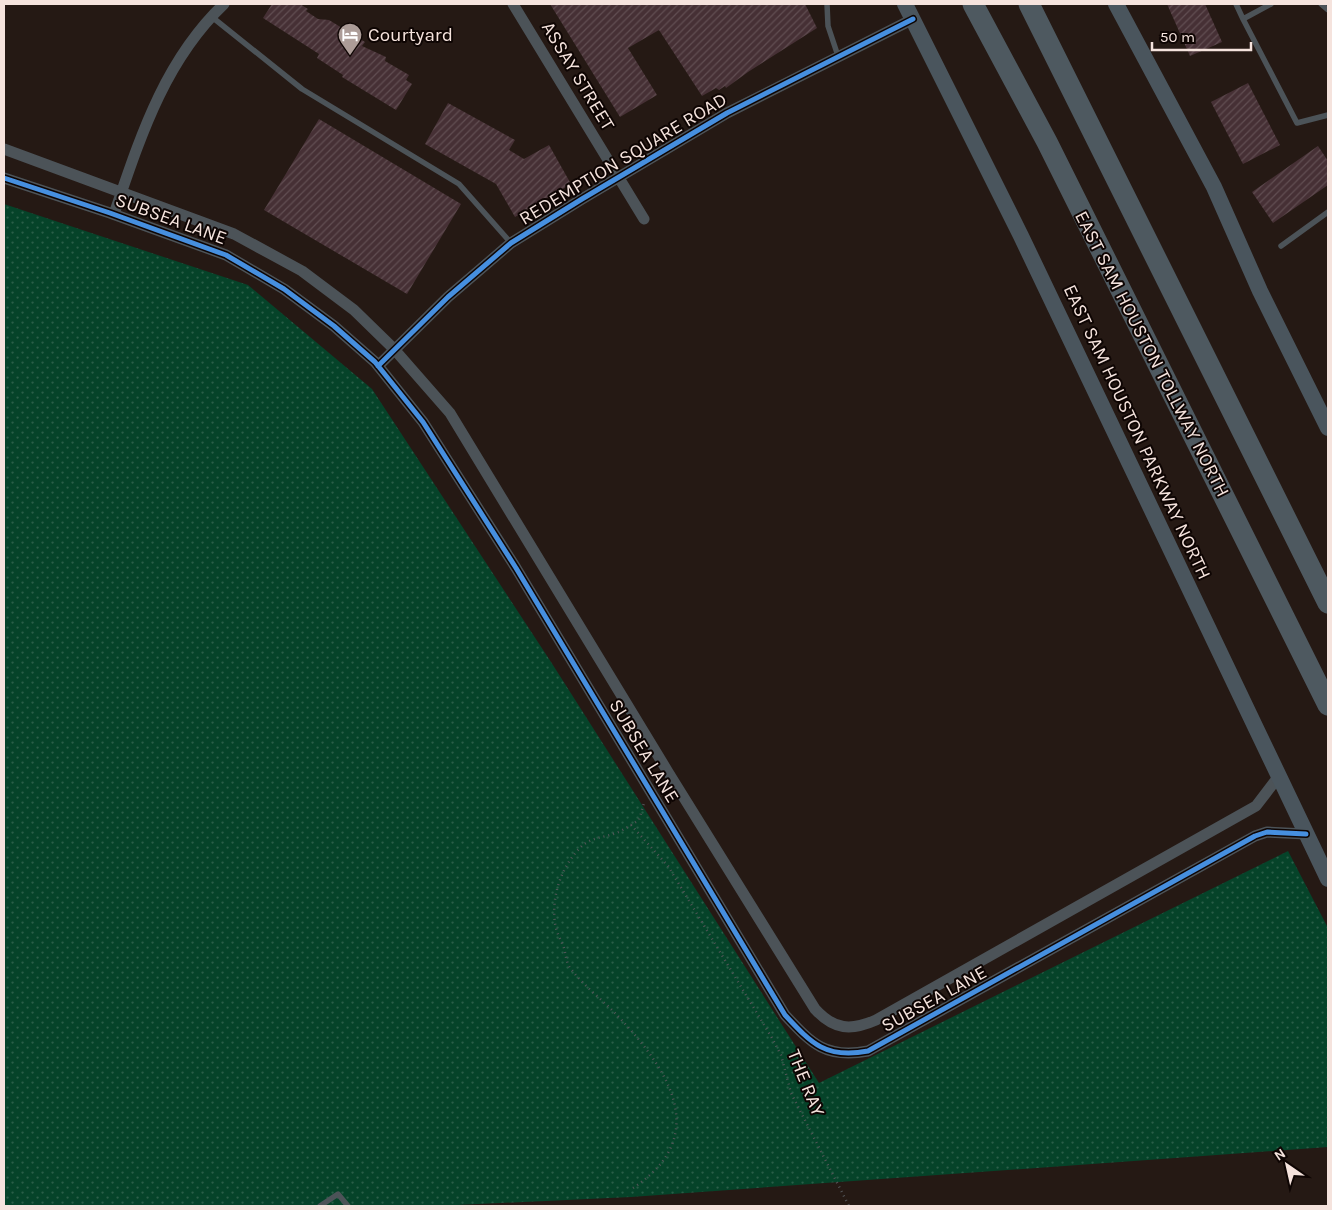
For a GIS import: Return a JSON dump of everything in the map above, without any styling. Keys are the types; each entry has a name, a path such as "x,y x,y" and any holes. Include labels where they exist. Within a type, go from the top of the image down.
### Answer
{"highway":[{"name":"EAST SAM HOUSTON TOLLWAY NORTH","path":"973,4 1051,151 1328,705"},
{"path":"1029,4 1328,603"},
{"path":"1040,4 1079,101"}],"main road":[{"name":"EAST SAM HOUSTON PARKWAY NORTH","path":"905,4 1021,236 1328,879"},
{"path":"1116,4 1214,188 1260,291 1328,428"}],"street":[{"path":"114,214 145,125 161,90 186,49 211,17 224,4"},
{"name":"ASSAY STREET","path":"513,4 644,219"},
{"name":"REDEMPTION SQUARE ROAD","path":"378,366 448,296 511,243 727,113 912,19"},
{"name":"SUBSEA LANE","path":"4,149 122,191 234,234 302,271 354,310 394,349 450,413 668,772 815,1009 825,1020 838,1026 852,1028 876,1020 1256,806 1278,776"},
{"name":"SUBSEA LANE","path":"4,178 114,214 226,255 284,289 334,326 378,366 428,430 516,568 785,1015 811,1043 832,1052 851,1055 868,1051 1255,836 1267,832 1306,834"}],"lane":[{"path":"827,4 828,26 838,56"},
{"path":"1236,4 1297,123 1328,118"},
{"path":"1243,19 1271,4"},
{"path":"1321,4 1328,10"},
{"path":"211,17 302,88 459,184 511,243"},
{"path":"1281,246 1328,212"},
{"path":"321,1206 338,1194 348,1206"}],"path":[{"path":"633,1188 664,1163 669,1153 676,1130 676,1106 673,1094 660,1068 639,1040 570,968 555,923 554,907 560,878 578,850 591,839 618,832 639,820 643,812 646,783"}],"green space":[{"path":"4,204 248,285 372,389 551,662 819,1083 1288,851 1328,928 1328,1147 631,1197 436,1206 4,1206"}],"building":[{"name":"Courtyard","path":"272,4 300,4 308,9 306,11 318,19 329,20 365,42 362,46 386,57 385,61 409,75 406,80 412,84 396,110 342,77 343,75 317,58 319,54 263,18"},
{"path":"550,4 805,4 817,28 726,88 725,86 719,90 716,88 702,96 659,30 628,48 657,95 620,117"},
{"path":"1167,4 1205,4 1222,42 1190,56"},
{"path":"1248,83 1280,145 1243,164 1211,102"},
{"path":"448,103 515,140 509,150 524,159 549,145 571,184 515,217 496,184 425,144"},
{"path":"319,119 461,204 407,294 264,210"},
{"path":"1318,146 1328,161 1328,185 1273,223 1252,192"}],"cycle path":[{"path":"378,366 448,297 511,243 727,113 913,19"},
{"name":"THE RAY","path":"4,178 110,213 226,255 284,289 334,326 375,362 423,422 516,568 785,1015 803,1034 821,1047 841,1053 868,1051 1255,836 1267,832 1306,834"}],"place":[{"name":"Courtyard","path":"350,56"}]}
